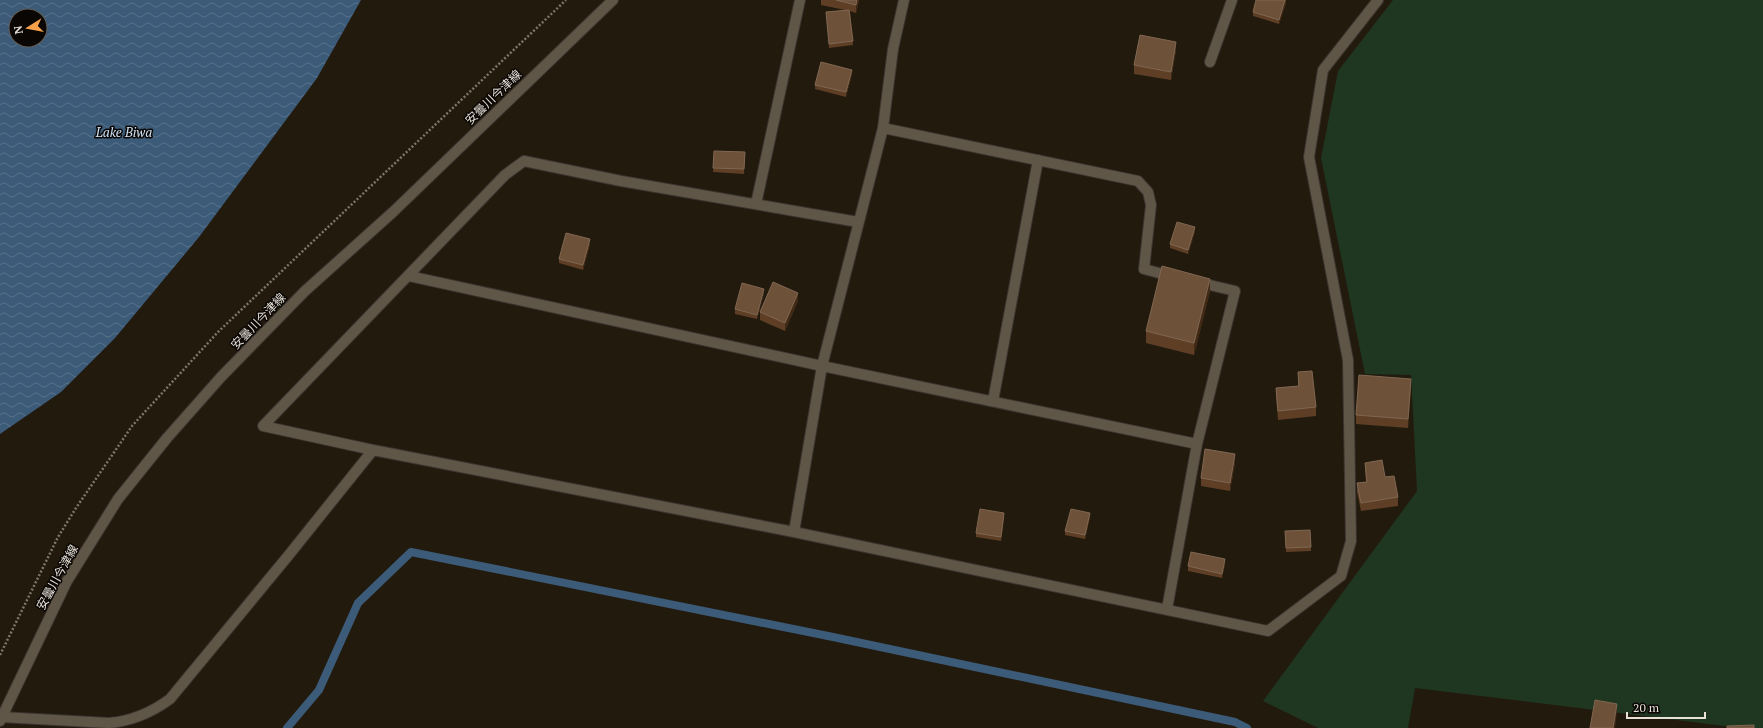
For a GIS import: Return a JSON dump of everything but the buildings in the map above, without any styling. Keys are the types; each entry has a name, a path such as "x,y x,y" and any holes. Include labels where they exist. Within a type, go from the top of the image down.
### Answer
{"street":[{"name":"安曇川今津線","path":"1,719 68,581 118,499 167,438 221,377 305,291 393,212 613,0"},
{"path":"756,204 800,0"},
{"path":"794,532 822,366 883,128 893,49 904,0"},
{"path":"1210,62 1232,0"},
{"path":"858,222 524,161 505,175 263,426 373,450 794,532 1268,631 1341,576 1351,541 1348,360 1309,157 1323,70 1378,0"},
{"path":"883,128 1138,181 1148,192 1151,206 1144,269 1234,291 1197,444 1167,609"},
{"path":"993,401 1038,160"},
{"path":"409,276 822,366 1197,444"},
{"path":"1,719 109,723 124,722 144,716 158,708 170,699 373,450"}],"green space":[{"path":"1393,0 1763,0 1763,728 1741,728 1415,688 1408,728 1318,728 1263,701 1417,491 1411,375 1365,374 1321,158 1338,71"}],"water":[{"name":"Lake Biwa","path":"0,0 361,0 317,78 199,237 115,338 61,392 0,434"}],"waterway":[{"path":"287,728 319,690 358,603 411,552 833,637 1235,722 1247,728"}]}
